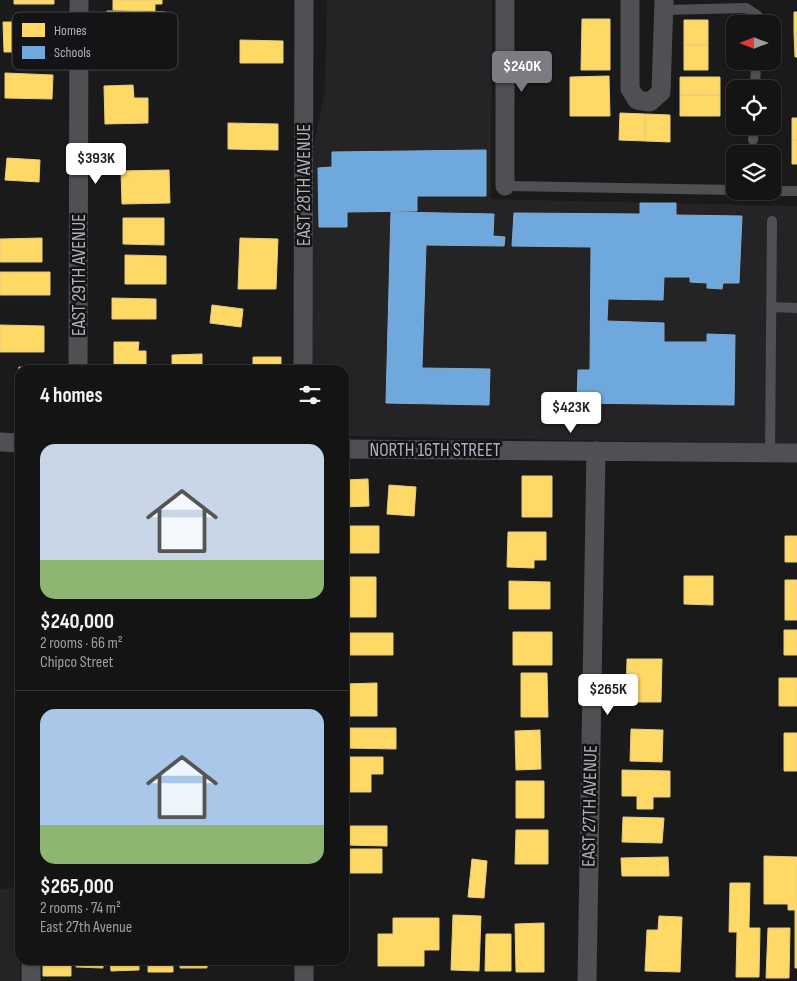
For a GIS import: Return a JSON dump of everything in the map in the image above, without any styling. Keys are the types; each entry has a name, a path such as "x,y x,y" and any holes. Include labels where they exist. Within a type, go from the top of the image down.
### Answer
{"street":[{"name":"EAST 28TH AVENUE","path":"303,365 304,0"},
{"path":"505,0 505,186"},
{"path":"630,0 630,89 637,100 650,102 661,92 664,5"},
{"name":"EAST 29TH AVENUE","path":"78,365 79,70"},
{"path":"0,442 15,443"},
{"name":"NORTH 16TH STREET","path":"349,449 797,453"},
{"name":"EAST 27TH AVENUE","path":"587,981 596,451"},
{"path":"31,965 31,981"},
{"path":"304,965 304,981"}],"lane":[{"path":"664,5 746,8 756,15"},
{"path":"753,135 753,140"},
{"path":"505,186 726,190"},
{"path":"781,191 797,191"},
{"path":"770,453 772,220"},
{"path":"771,307 797,308"}],"shaded area":[{"path":"327,0 492,0 491,199 797,206 797,444 349,436 349,365 311,365 313,148 325,90"},
{"path":"15,888 15,965 20,965 20,981 0,981 0,889"}],"building: Homes":[{"path":"14,0 54,0 54,4 14,4"},
{"path":"113,0 162,0 162,4 155,4 155,11 113,10"},
{"path":"107,11 165,12 107,12"},
{"path":"794,12 797,12 797,33 794,33"},
{"path":"582,19 610,19 610,70 581,70"},
{"path":"684,20 708,20 708,45 684,45"},
{"path":"3,22 12,22 12,52 4,52"},
{"path":"794,33 797,33 797,57 795,57"},
{"path":"240,40 283,41 283,63 240,63"},
{"path":"684,45 708,45 708,70 684,70"},
{"path":"5,73 53,75 52,99 5,98"},
{"path":"609,76 610,116 570,116 570,77"},
{"path":"680,77 720,77 720,95 680,95"},
{"path":"133,85 134,98 148,98 148,123 105,124 104,86"},
{"path":"680,95 720,95 720,116 680,116"},
{"path":"620,113 645,114 645,141 619,140"},
{"path":"645,114 670,115 670,142 645,141"},
{"path":"792,118 797,118 797,140 792,140"},
{"path":"228,123 278,124 278,150 228,149"},
{"path":"792,140 797,140 797,164 792,164"},
{"path":"7,158 40,160 39,182 5,180"},
{"path":"169,170 170,203 122,204 121,171"},
{"path":"123,218 164,218 164,245 123,244"},
{"path":"42,238 42,262 0,262 0,239"},
{"path":"240,238 278,239 276,289 238,289"},
{"path":"125,255 166,256 166,284 125,284"},
{"path":"0,272 50,272 50,295 0,295"},
{"path":"112,298 156,299 156,319 112,319"},
{"path":"212,305 243,309 241,327 210,323"},
{"path":"0,325 44,326 44,352 0,352"},
{"path":"114,342 139,342 138,351 146,351 146,365 114,364"},
{"path":"202,354 202,365 172,365 172,355"},
{"path":"253,357 281,357 281,365 253,365"},
{"path":"522,476 552,476 552,517 522,517"},
{"path":"368,479 369,506 349,507 349,480"},
{"path":"389,485 416,487 414,516 387,514"},
{"path":"349,526 379,526 379,553 349,553"},
{"path":"508,532 546,532 546,560 534,560 534,568 507,567"},
{"path":"785,536 797,536 797,562 785,562"},
{"path":"684,576 713,576 713,605 684,604"},
{"path":"350,577 376,577 376,617 349,617"},
{"path":"785,580 797,580 797,620 785,620"},
{"path":"509,581 550,582 550,609 509,609"},
{"path":"784,630 797,630 797,655 784,655"},
{"path":"513,632 552,632 552,665 513,665"},
{"path":"349,633 393,633 393,655 349,655"},
{"path":"627,659 662,659 661,702 626,702"},
{"path":"521,673 547,673 548,717 521,717"},
{"path":"779,678 797,678 797,706 779,706"},
{"path":"377,683 377,716 349,716 349,684"},
{"path":"349,728 396,728 396,749 349,748"},
{"path":"631,729 663,730 662,762 630,761"},
{"path":"540,730 541,769 516,770 515,731"},
{"path":"784,733 797,733 797,771 784,771"},
{"path":"349,757 383,757 383,774 371,774 371,792 349,792"},
{"path":"622,770 670,771 670,797 653,797 653,809 637,809 637,796 622,796"},
{"path":"516,781 544,781 544,818 516,818"},
{"path":"623,817 664,818 662,843 622,842"},
{"path":"349,826 387,826 387,846 349,845"},
{"path":"516,830 548,830 548,864 515,864"},
{"path":"349,849 382,849 382,873 349,873"},
{"path":"764,856 797,857 797,968 795,968 795,910 788,910 788,904 764,904"},
{"path":"668,857 669,876 622,876 621,858"},
{"path":"472,859 487,861 484,898 468,897"},
{"path":"730,883 750,883 749,928 760,928 759,977 736,977 737,932 729,932"},
{"path":"453,915 481,916 479,971 451,970"},
{"path":"659,916 682,917 680,972 645,971 647,930 658,930"},
{"path":"393,918 439,918 439,950 424,950 424,966 378,966 378,934 393,934"},
{"path":"544,923 544,972 516,972 515,924"},
{"path":"768,928 790,928 789,978 766,978"},
{"path":"486,934 511,934 511,971 485,971"},
{"path":"43,965 71,965 71,976 43,976"},
{"path":"76,965 103,965 103,968 76,967"},
{"path":"110,965 139,965 139,970 111,971"},
{"path":"148,965 173,965 173,972 148,972"},
{"path":"180,965 207,965 207,968 180,968"}],"building: Schools":[{"path":"486,150 486,196 417,196 417,211 347,212 347,227 319,227 318,168 332,167 332,152"},
{"path":"640,203 676,203 676,215 742,216 739,283 723,283 722,289 707,288 707,283 690,282 690,277 664,277 663,300 608,299 607,321 664,323 664,342 707,342 707,334 735,335 734,405 577,403 578,370 590,370 591,247 512,246 514,213 640,214"},
{"path":"391,212 494,214 493,236 505,237 504,246 426,245 422,368 490,369 489,405 386,403"}]}
